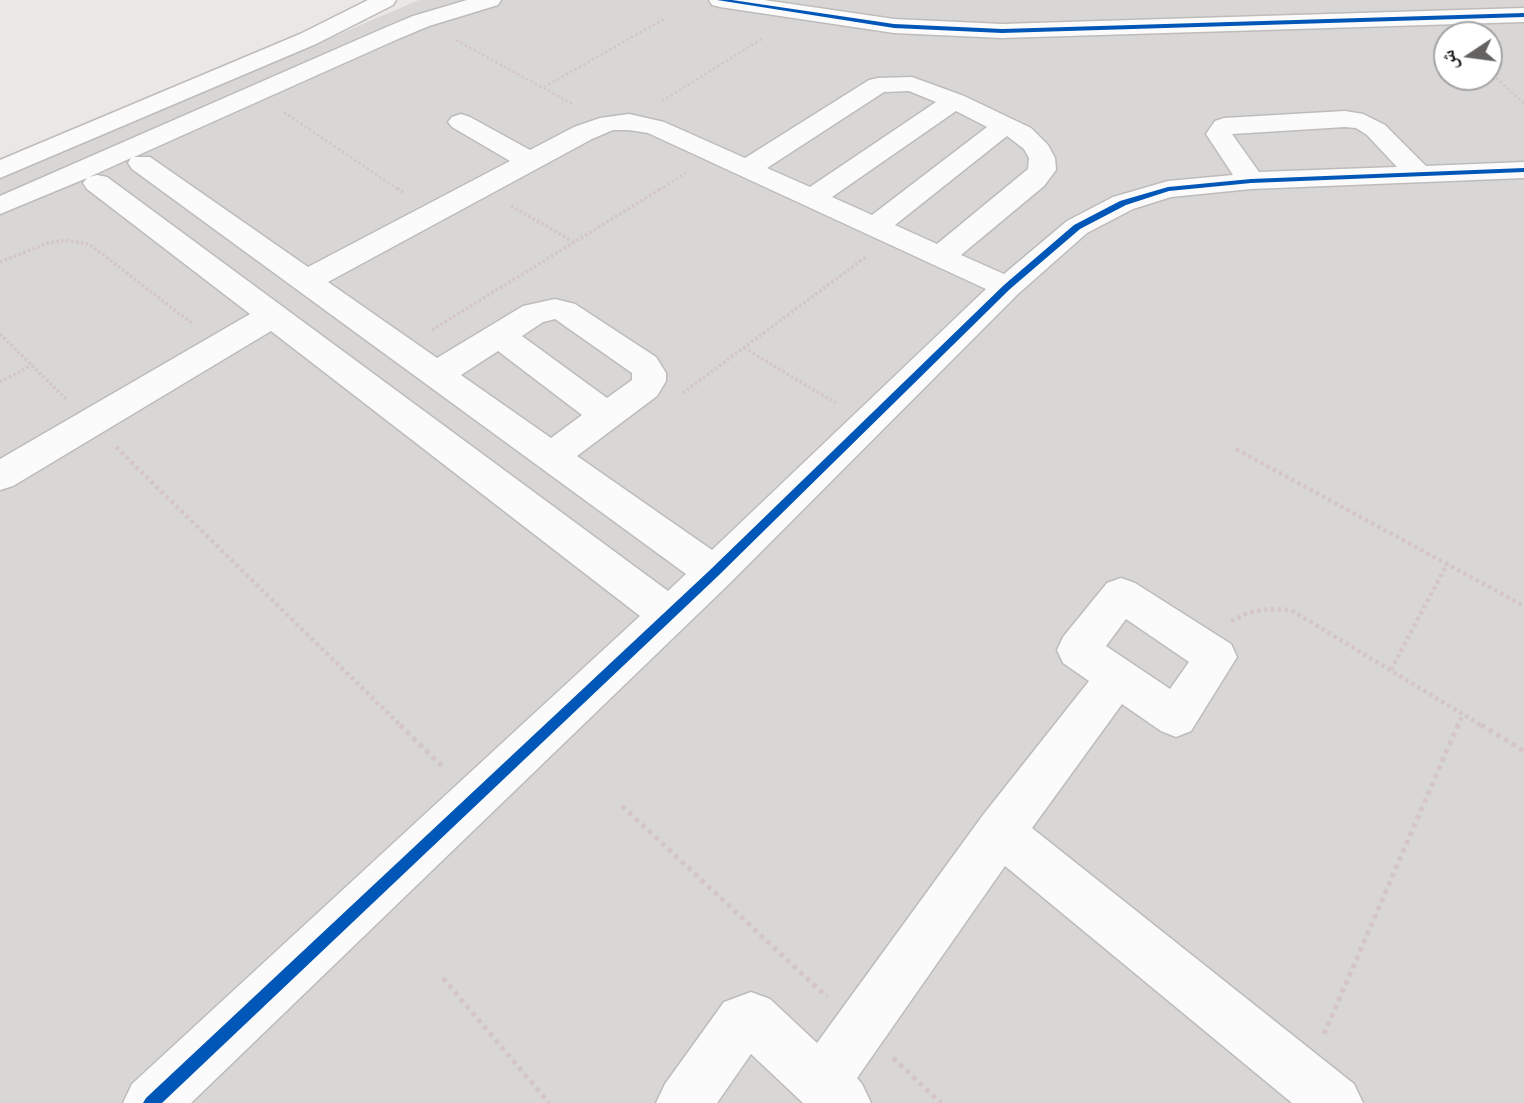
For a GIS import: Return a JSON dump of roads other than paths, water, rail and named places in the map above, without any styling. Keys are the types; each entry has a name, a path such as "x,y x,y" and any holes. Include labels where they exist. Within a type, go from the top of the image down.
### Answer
{"street":[{"path":"0,170 308,39 385,0"},
{"path":"0,206 421,21 490,0"},
{"path":"720,0 895,16 1002,31 1524,15"},
{"path":"843,0 895,16 956,12 1053,13 1187,5 1424,0"},
{"path":"308,39 324,42 334,48 339,57"},
{"path":"0,227 319,81 333,69 339,57"},
{"path":"746,169 878,85 889,82 912,84 1005,124 1035,145 1042,158 1042,170 1034,180 940,257"},
{"path":"812,198 954,101"},
{"path":"1251,181 1219,134 1224,126 1345,119 1363,122 1376,130 1420,174"},
{"path":"461,122 530,161"},
{"path":"306,281 583,133 619,123 655,127 1007,287"},
{"path":"884,231 1005,124"},
{"path":"141,163 714,573"},
{"path":"150,1103 714,573 1007,287 1077,227 1123,203 1168,189 1251,181 1524,170"},
{"path":"97,183 669,615"},
{"path":"437,374 534,313 555,309 564,311 644,365 649,373 645,388 551,456"},
{"path":"0,476 273,315"},
{"path":"499,335 607,416"},
{"path":"1121,595 1213,653 1216,659 1176,717 1116,678 1080,654 1077,648 1121,595"},
{"path":"684,1103 747,1019 754,1021 832,1093 861,1028 1000,832 1116,678"},
{"path":"1000,832 1320,1091"}]}
